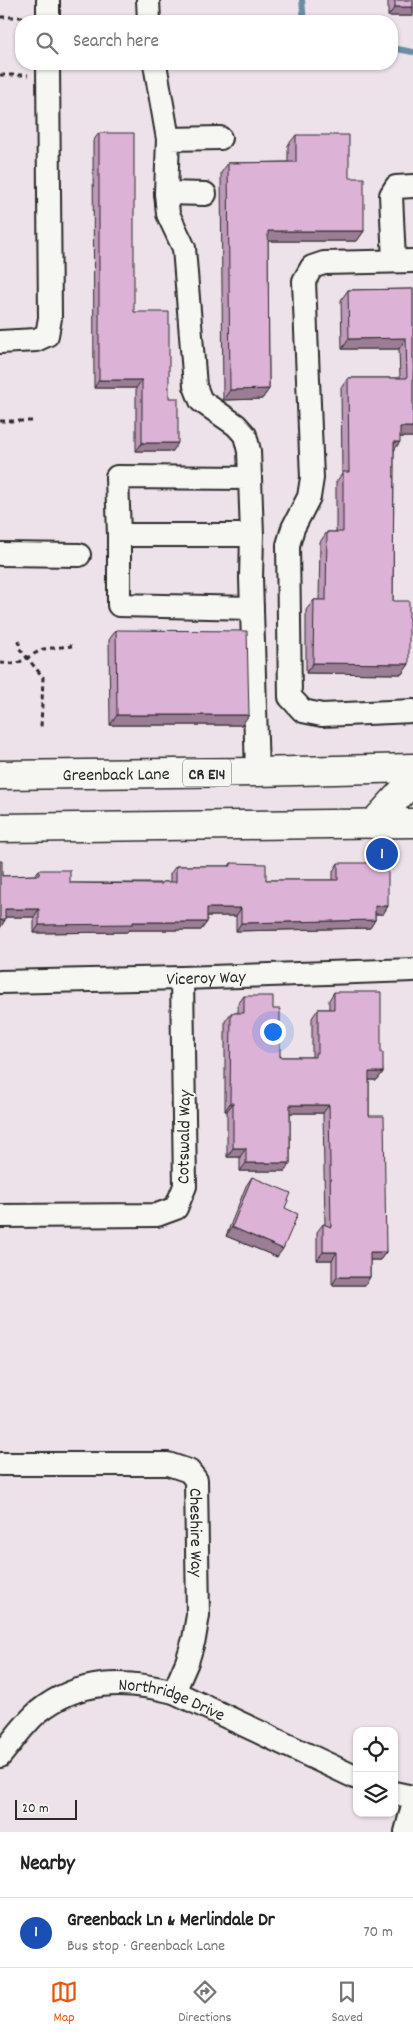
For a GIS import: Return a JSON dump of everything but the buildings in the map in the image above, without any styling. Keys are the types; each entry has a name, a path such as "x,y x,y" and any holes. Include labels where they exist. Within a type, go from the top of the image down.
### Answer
{"main road":[{"name":"Greenback Lane","path":"0,774 257,772 413,768"},
{"path":"372,824 413,780"},
{"path":"0,828 413,823"}],"street":[{"path":"148,0 149,15"},
{"path":"0,342 36,340 47,335 50,318 48,70"},
{"path":"157,70 168,139 166,193 168,214 184,248 195,386 201,401 236,425 245,435 249,451 257,772"},
{"path":"168,139 220,138"},
{"path":"413,186 396,187 391,195 403,261 324,263 312,268 304,281 312,478 310,497 292,528 288,545 290,697 303,711 322,715 413,711"},
{"path":"166,193 205,194"},
{"path":"250,478 117,477 119,604 252,608"},
{"path":"119,535 252,535"},
{"path":"0,554 78,555"},
{"name":"Viceroy Way","path":"0,982 413,970"},
{"name":"Cotswald Way","path":"0,1216 157,1215 176,1208 185,1186 182,978"},
{"name":"Cheshire Way","path":"0,1464 168,1464 189,1471 196,1480 198,1615 188,1662 174,1692"},
{"name":"Northridge Drive","path":"0,1756 37,1713 63,1694 92,1686 120,1683 146,1685 174,1692 353,1776"},
{"path":"398,1794 413,1797"},
{"path":"406,1832 413,1806"}],"path":[{"path":"24,15 48,13"},
{"path":"0,17 15,16"},
{"path":"0,75 40,70"},
{"path":"0,420 34,421"},
{"path":"19,640 19,648 42,677 41,728"},
{"path":"0,663 16,664 43,649 72,646"}],"waterway":[{"path":"302,0 303,15"},
{"path":"398,49 413,52"}],"place":[{"name":"Greenback Ln & Merlindale Dr","path":"382,854"}]}
